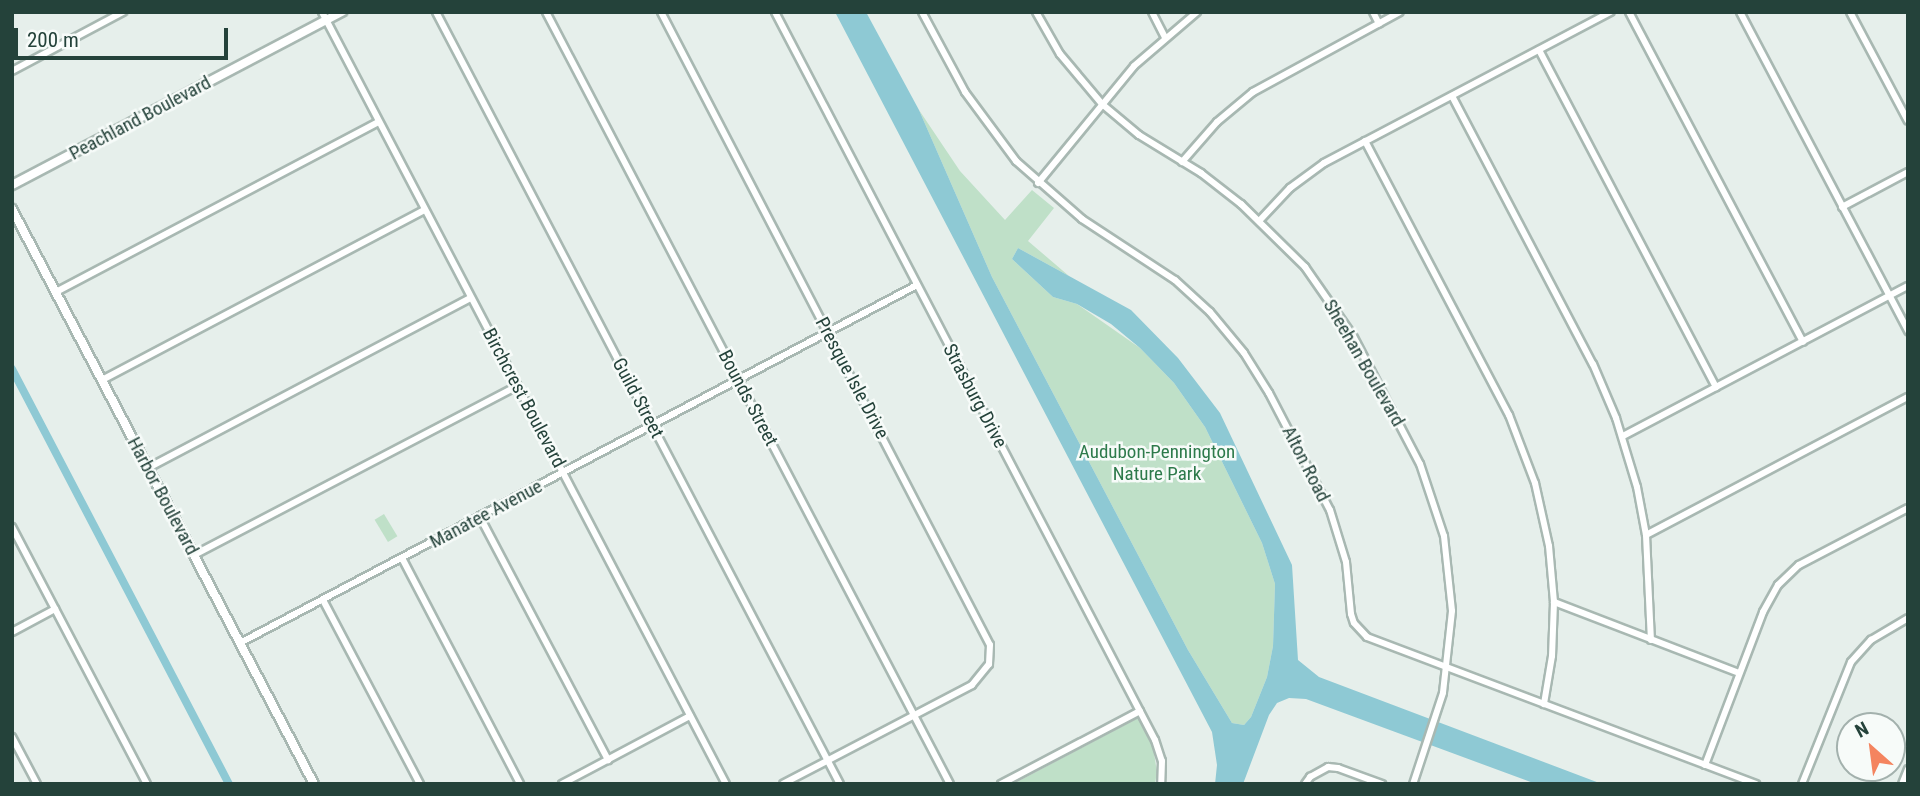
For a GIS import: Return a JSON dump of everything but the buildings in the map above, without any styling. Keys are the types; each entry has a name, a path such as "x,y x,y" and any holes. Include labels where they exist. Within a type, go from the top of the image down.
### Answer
{"street":[{"path":"12,71 123,12"},
{"name":"Peachland Boulevard","path":"12,185 324,16 342,12"},
{"name":"Guild Street","path":"436,12 840,784"},
{"name":"Bounds Street","path":"547,12 950,784"},
{"name":"Presque Isle Drive","path":"661,12 990,645 989,664 979,679 783,784"},
{"name":"Strasburg Drive","path":"775,12 1140,711 1160,752 1161,784"},
{"name":"Alton Road","path":"922,12 980,116 1038,183 1082,219 1175,280 1227,332 1269,393 1330,510 1346,562 1354,623 1367,637 1756,784"},
{"name":"Sheehan Boulevard","path":"1037,12 1073,72 1102,104 1139,135 1221,188 1261,220 1305,267 1340,314 1420,464 1438,511 1448,561 1452,611 1448,668 1436,719 1413,784"},
{"path":"1152,12 1165,37"},
{"path":"1038,183 1134,66 1197,12"},
{"path":"1373,12 1379,24"},
{"path":"1182,162 1217,122 1253,92 1400,12"},
{"path":"1261,220 1303,177 1365,141 1611,12"},
{"path":"1629,12 1803,342"},
{"path":"1740,12 1908,331"},
{"path":"1850,12 1908,121"},
{"name":"Birchcrest Boulevard","path":"324,16 726,784"},
{"path":"1539,50 1716,387"},
{"path":"1452,96 1593,364 1623,436 1646,535 1651,640"},
{"path":"56,292 379,122"},
{"path":"1365,141 1519,437 1545,522 1554,602 1552,656 1545,704"},
{"path":"1842,207 1908,172"},
{"name":"Harbor Boulevard","path":"12,209 314,784"},
{"path":"102,380 425,210"},
{"name":"Manatee Avenue","path":"240,643 917,285"},
{"path":"1623,436 1908,286"},
{"path":"148,468 471,298"},
{"path":"194,555 517,386"},
{"path":"1646,535 1908,397"},
{"path":"1705,765 1767,602 1791,572 1908,508"},
{"path":"481,517 608,760"},
{"path":"12,527 147,784"},
{"path":"402,558 520,784"},
{"path":"323,600 420,784"},
{"path":"1554,602 1740,673"},
{"path":"12,632 55,609"},
{"path":"1802,784 1850,662 1871,640 1908,618"},
{"path":"1001,784 1140,711"},
{"path":"562,784 690,716"},
{"path":"12,737 37,784"},
{"path":"1305,784 1310,777 1328,767 1382,784"},
{"path":"1902,784 1908,769"}],"green space":[{"name":"Audubon-Pennington Nature Park","path":"919,110 960,171 1005,220 1032,190 1054,208 1028,241 1069,276 1018,248 1012,259 1053,297 1077,304 1140,348 1174,383 1205,427 1262,543 1275,584 1273,646 1267,677 1251,717 1244,725 1232,723 1188,650 992,277"},
{"path":"384,514 397,536 388,542 375,520"},
{"path":"1138,718 1153,747 1157,772 1155,784 1013,784"}],"water":[{"path":"835,12 866,12 919,110 992,277 1188,650 1232,723 1244,725 1251,717 1267,677 1273,646 1275,584 1262,543 1205,427 1174,383 1140,348 1111,324 1077,304 1053,297 1012,259 1018,248 1131,310 1178,358 1220,413 1292,565 1298,660 1319,677 1602,784 1536,784 1306,699 1289,698 1277,703 1269,715 1243,784 1215,784 1217,765 1212,732"}],"waterway":[{"path":"12,369 229,784"}]}
